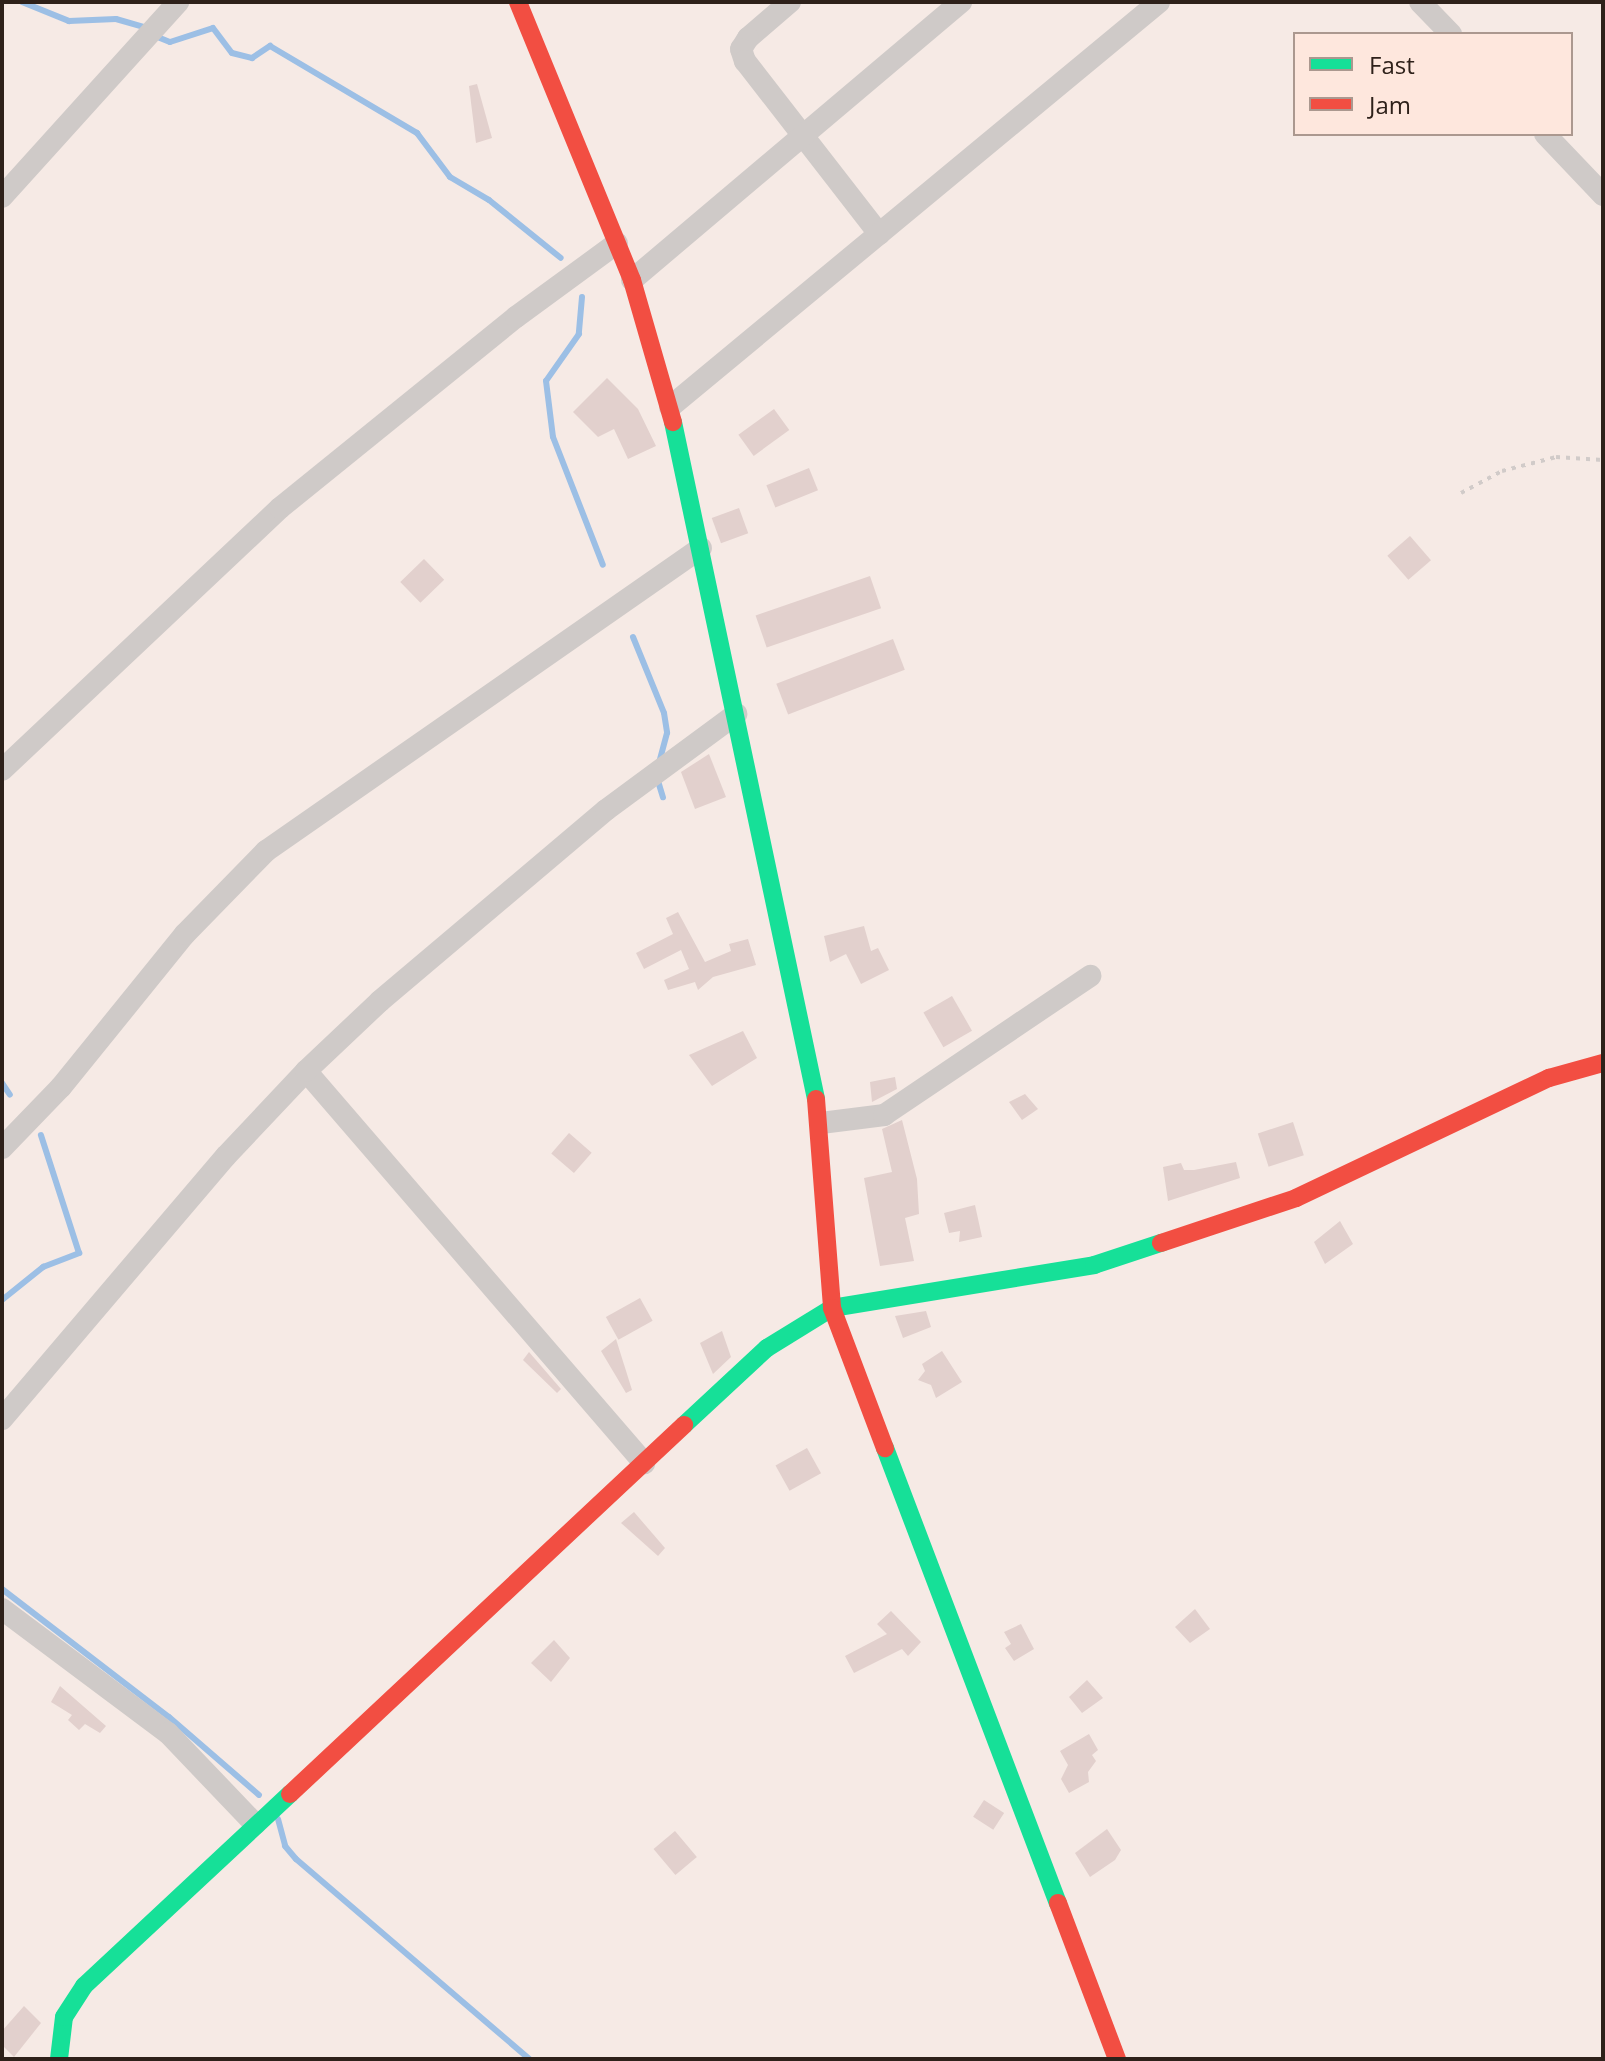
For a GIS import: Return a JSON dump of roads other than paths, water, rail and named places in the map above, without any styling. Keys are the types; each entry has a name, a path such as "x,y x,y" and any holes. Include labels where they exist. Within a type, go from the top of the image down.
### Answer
{"street":[{"path":"518,2 632,280 670,407 821,1123 832,1308 1117,2059"},
{"path":"790,2 741,49 879,234"},
{"path":"632,280 961,2"},
{"path":"670,407 1159,2"},
{"path":"1420,2 1449,32"},
{"path":"2,197 173,7"},
{"path":"1547,136 1603,195"},
{"path":"2,770 280,508 516,317 617,243"},
{"path":"2,1148 61,1087 185,934 266,851 701,548"},
{"path":"2,1419 226,1156 306,1071 380,1001 606,810 736,714"},
{"path":"821,1123 894,1109 1090,976"},
{"path":"59,2059 64,2017 84,1986 767,1348 832,1308 1094,1265 1296,1198 1549,1078 1603,1063"},
{"path":"306,1071 644,1463"},
{"path":"2,1609 168,1733 255,1824"}],"waterway":[{"path":"22,2 69,21 116,19 148,28"},
{"path":"155,36 170,42 213,28 232,53 252,58 270,46 417,133 450,177 489,200 561,258"},
{"path":"582,297 579,334 546,381 553,437 603,565"},
{"path":"633,637 664,713 667,733 659,762"},
{"path":"658,781 663,797"},
{"path":"2,1083 10,1095"},
{"path":"2,1300 43,1267 79,1253 41,1135"},
{"path":"2,1589 169,1717 259,1795"},
{"path":"278,1819 285,1846 296,1859 529,2059"}]}
